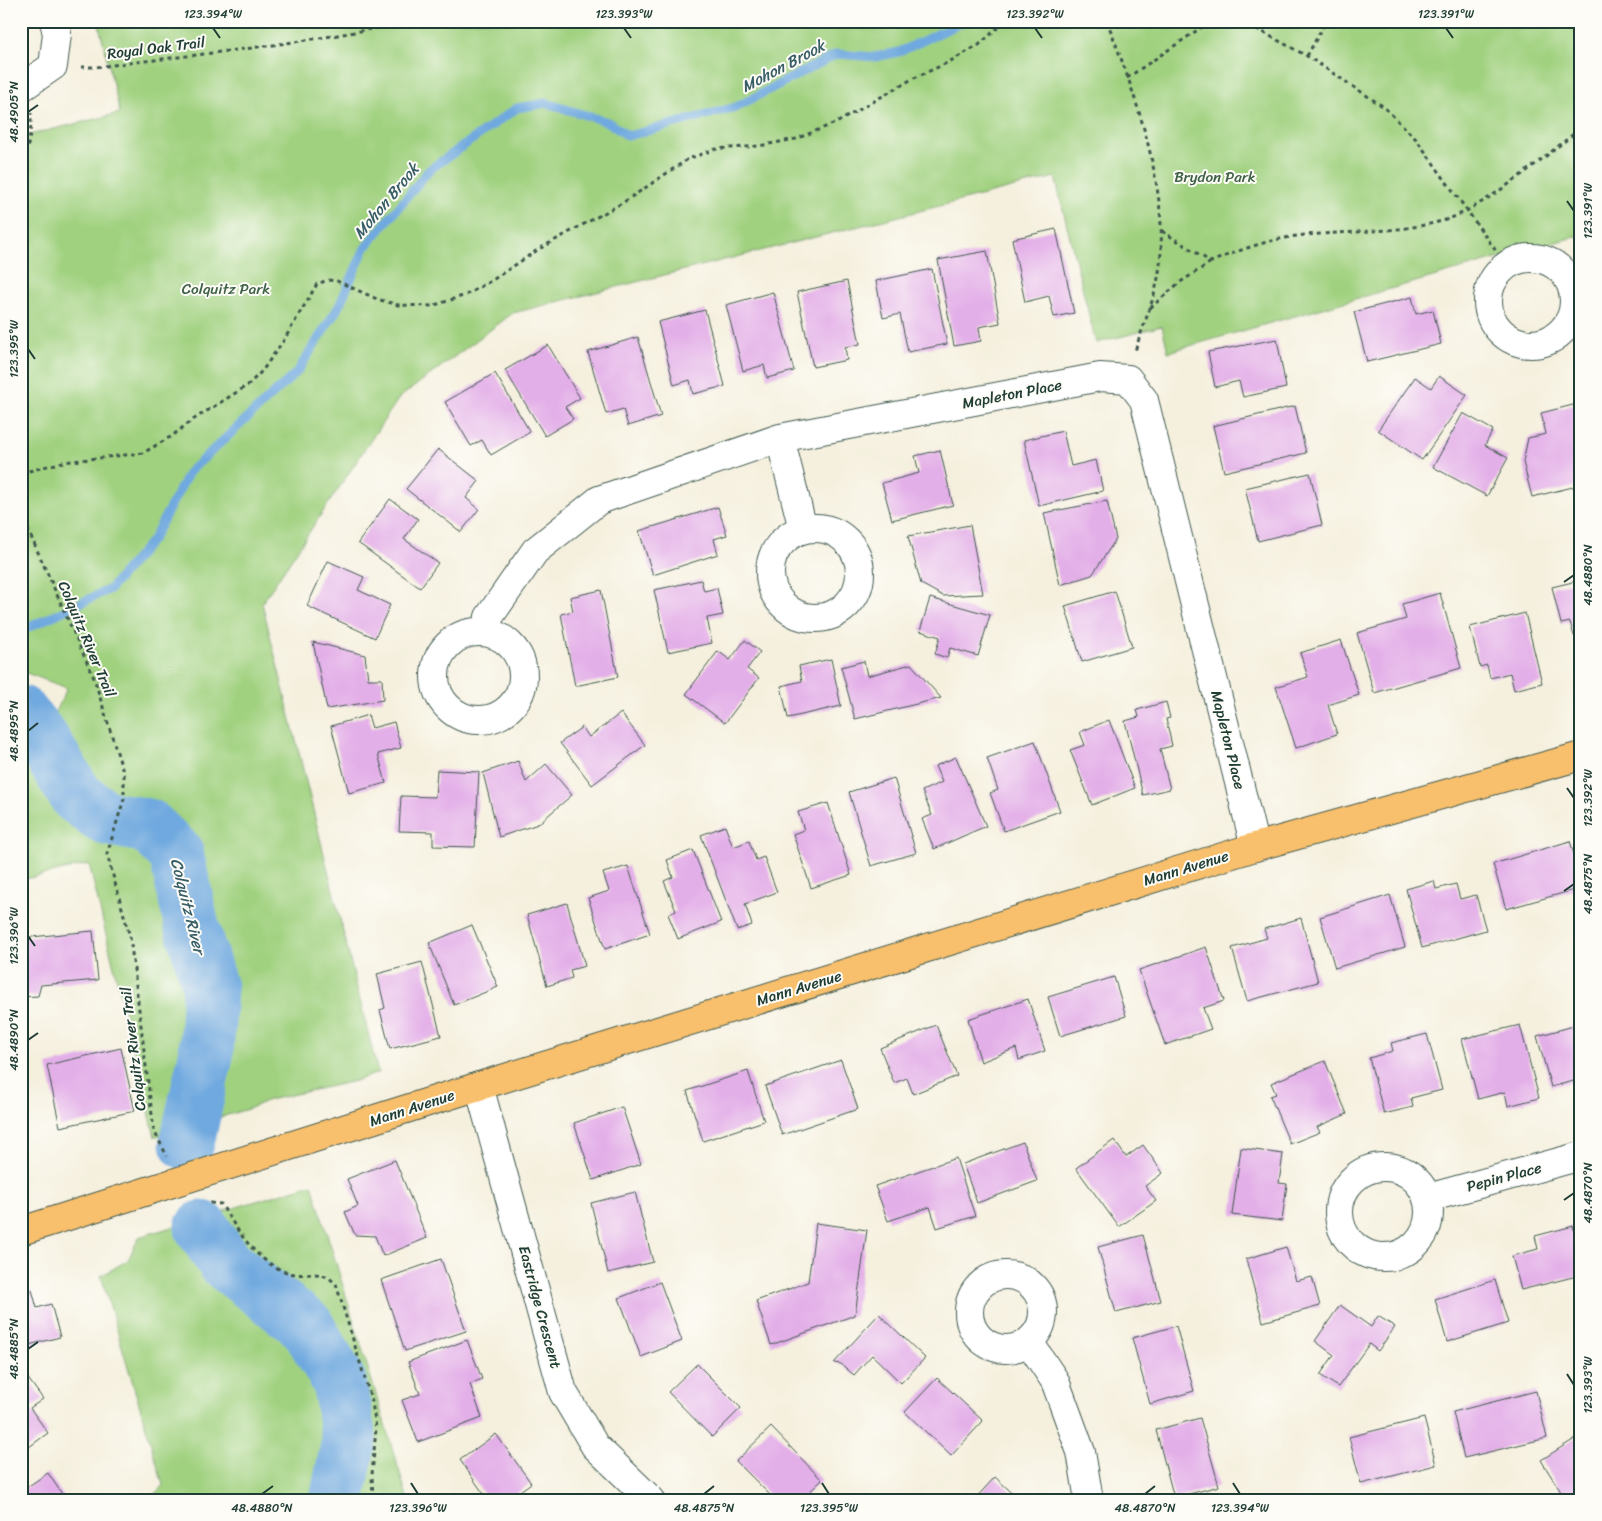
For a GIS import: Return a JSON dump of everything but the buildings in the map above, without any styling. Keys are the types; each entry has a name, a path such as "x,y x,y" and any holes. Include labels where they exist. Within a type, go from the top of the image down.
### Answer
{"main road":[{"name":"Mann Avenue","path":"21,1231 479,1086 1255,847 1581,756"}],"street":[{"path":"23,88 53,66 57,34 54,21"},
{"path":"1522,258 1539,258 1555,264 1567,275 1577,290 1575,307 1570,322 1560,334 1547,342 1531,345 1516,342 1502,334 1492,322 1488,307 1489,291 1495,277 1506,265 1522,258"},
{"name":"Mapleton Place","path":"485,632 489,617 535,552 599,500 780,438 1100,377 1128,379 1144,400 1255,847"},
{"path":"780,438 803,529"},
{"name":"Eastridge Crescent","path":"479,1086 563,1392 595,1446 651,1500"},
{"name":"Pepin Place","path":"1428,1198 1581,1156"},
{"path":"1029,1342 1055,1381 1081,1452 1089,1500"}],"path":[{"name":"Royal Oak Trail","path":"53,66 96,67 350,34 408,21"},
{"path":"21,473 63,462 143,453 172,436 191,420 248,385 262,371 284,340 317,284 328,280 337,281 359,289 377,299 398,305 432,306 466,295 494,279 538,249 624,202 688,159 716,149 759,146 796,139 838,122 912,79 947,63 979,45 1005,21"},
{"path":"1107,21 1128,78 1150,155 1158,195 1162,232 1159,272 1128,379"},
{"path":"1128,78 1211,21"},
{"path":"1242,21 1307,56 1354,85 1384,108 1416,139 1466,212 1506,265"},
{"path":"1307,56 1326,21"},
{"path":"21,161 26,153 31,130 31,108 23,88"},
{"path":"1150,308 1179,283 1211,262 1249,245 1304,235 1385,230 1442,221 1466,212 1581,128"},
{"path":"1162,232 1211,262"},
{"name":"Colquitz River Trail","path":"21,514 94,678 124,775 124,799 107,854 130,937 154,1131 166,1154 203,1203 221,1204 238,1231 255,1252 273,1266 291,1274 310,1272 329,1276 336,1284 372,1402 376,1428 372,1475 373,1500"}],"green space":[{"name":"Colquitz Park","path":"98,21 1581,21 1581,235 1168,352 1162,326 1096,343 1055,177 513,313 399,398 262,603 378,1073 355,1081 268,1100 251,1108 155,1137 89,864 21,880 21,773 35,757 67,688 21,671 21,137 120,113"},
{"path":"312,1184 408,1500 151,1500 163,1485 101,1276 128,1260 139,1237"}],"waterway":[{"name":"Mohon Brook","path":"21,631 110,589 153,539 189,472 297,372 338,308 365,248 429,170 517,108 546,103 608,122 628,136 736,107 837,54 875,57 899,52 965,21"},
{"name":"Colquitz River","path":"21,713 41,738 77,797 106,818 148,826 176,853 192,927 210,988 206,1055 187,1143"},
{"name":"Colquitz River","path":"202,1228 225,1263 307,1326 339,1381 349,1440 337,1500"}],"park label":[{"name":"Brydon Park","path":"1215,177"}]}
